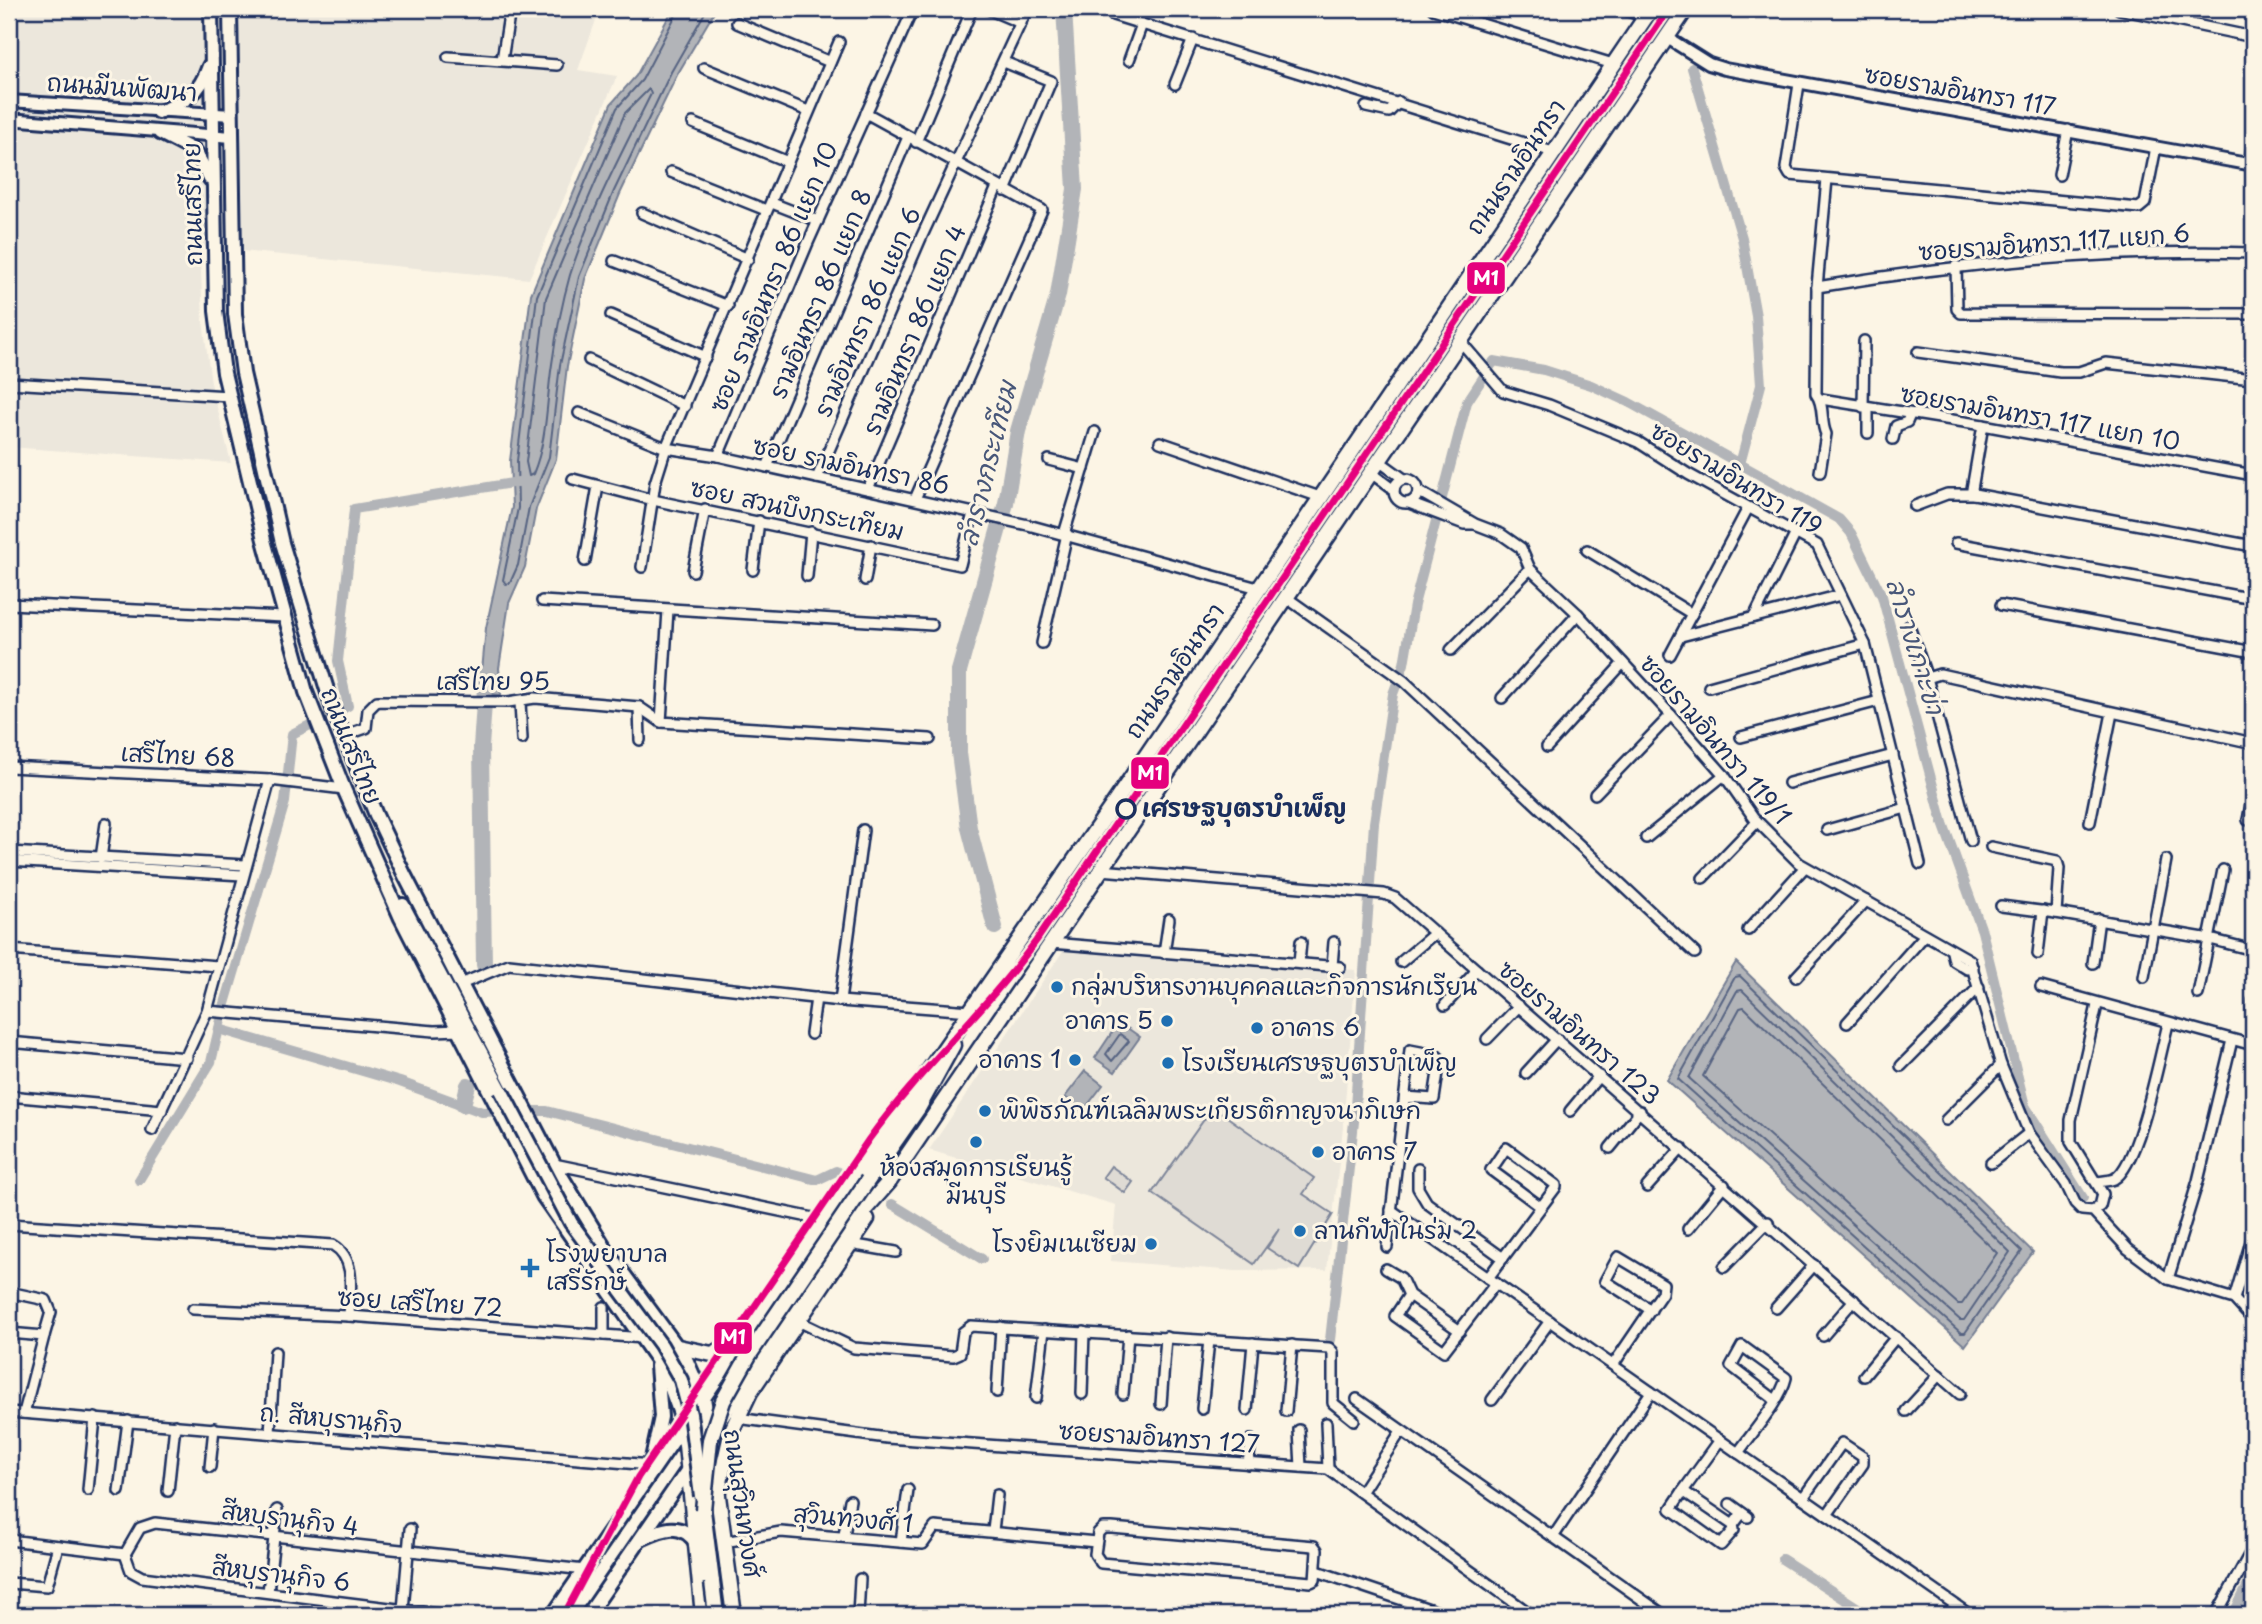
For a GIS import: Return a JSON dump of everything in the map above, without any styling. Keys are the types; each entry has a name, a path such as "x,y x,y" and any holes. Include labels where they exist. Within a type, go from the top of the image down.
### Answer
{"highway":[{"path":"718,1491 725,1452 750,1392 889,1182 1686,9"},
{"name":"ถนนรามอินทรา","path":"684,1425 823,1220 971,1011 1648,13"},
{"path":"708,1615 703,1510 710,1440 723,1401 749,1355 923,1100 971,1011"},
{"path":"690,1468 850,1226 889,1182"},
{"path":"785,1276 807,1289"},
{"path":"678,1347 712,1354 741,1341"},
{"name":"ถนนสุวินทวงศ์","path":"703,1398 734,1608"},
{"name":"ถนนสุวินทวงศ์","path":"684,1425 696,1544 708,1615"},
{"path":"695,1524 705,1502 716,1503 720,1512"},
{"path":"708,1615 718,1590 728,1591 734,1608"}],"main road":[{"name":"ถนนเสรีไทย","path":"211,9 216,311 229,396 284,617 314,712 344,789 386,883 460,1030 494,1089 506,1122 550,1209 654,1354 671,1383 684,1425"},
{"name":"ถนนเสรีไทย","path":"230,9 235,314 243,373 282,543 332,706 392,849 554,1164 598,1236 678,1347 692,1370 703,1398"},
{"path":"158,112 192,96 205,78 212,56"},
{"path":"160,133 195,151 208,173 213,190"},
{"path":"386,883 420,933 494,1089 571,1223 661,1345 681,1380 690,1414 703,1510"},
{"path":"578,1248 590,1248 598,1236"},
{"path":"645,1482 659,1434 661,1401 654,1354"},
{"path":"553,1615 684,1425"},
{"path":"589,1615 690,1468"},
{"path":"640,1539 663,1529 675,1528 685,1530 696,1544"}],"street":[{"path":"502,60 510,9"},
{"name":"ซอย รามอินทรา 86 แยก 10","path":"718,457 818,221 913,9"},
{"name":"รามอินทรา 86 แยก 8","path":"767,467 972,9"},
{"path":"988,9 1021,23"},
{"name":"รามอินทรา 86 แยก 6","path":"817,478 956,162 1027,9"},
{"path":"1433,9 1613,64"},
{"path":"1622,9 1648,13"},
{"path":"2119,9 2253,37"},
{"path":"1113,15 1553,152"},
{"path":"737,23 830,62"},
{"path":"1129,60 1142,24"},
{"name":"ซอยรามอินทรา 117","path":"1666,37 1709,64 1725,69 2251,164"},
{"path":"1175,84 1193,39"},
{"path":"642,567 654,483 666,448 839,42"},
{"path":"448,57 557,65"},
{"name":"รามอินทรา 86 แยก 4","path":"868,489 1051,80 1004,62"},
{"path":"704,68 808,111"},
{"path":"1799,84 1786,168 1790,175 2138,208 2145,203 2156,147"},
{"name":"ถนนมีนพัฒนา","path":"9,101 232,115"},
{"path":"1366,107 1390,112 1399,102"},
{"path":"866,113 1042,210 915,499"},
{"name":"ถนนมีนพัฒนา","path":"9,119 232,137"},
{"path":"693,122 788,162"},
{"path":"2059,175 2068,130"},
{"path":"2251,164 2253,143"},
{"path":"671,172 818,221"},
{"path":"1820,472 1826,434 1821,426 1821,400 1816,394 1817,287 1828,180"},
{"path":"642,213 748,259"},
{"name":"ซอยรามอินทรา 117 แยก 6","path":"1817,287 1956,266 2112,256 2253,253"},
{"path":"614,261 728,306"},
{"path":"1956,266 1958,309 1961,313 2253,313"},
{"path":"611,315 706,357"},
{"path":"1864,341 1868,433"},
{"name":"ซอยรามอินทรา 119","path":"1461,342 1479,361 1493,383 1503,391 1549,405 1638,442 1688,474 1817,545 1865,644 1920,864"},
{"path":"1918,352 2060,372 2079,372 2106,363 2253,380"},
{"path":"589,360 685,406"},
{"path":"9,383 229,396"},
{"name":"ซอยรามอินทรา 117 แยก 10","path":"1821,400 1983,425 2253,475"},
{"name":"ซอย รามอินทรา 86","path":"579,413 666,448 767,467 1028,524 1258,587"},
{"path":"1893,439 1896,426 1907,422 1910,415"},
{"path":"1974,494 1972,489 1983,425"},
{"path":"1042,643 1065,534 1095,432"},
{"path":"1160,442 1320,497"},
{"path":"1049,460 1084,469"},
{"name":"ซอยรามอินทรา 119/1","path":"1375,467 1414,482 1418,492 1435,507"},
{"name":"ซอยรามอินทรา 119/1","path":"1375,467 1394,490 1398,500 1435,507 1501,534 1521,548 1530,569 1578,614 1724,775 1757,822 1805,867 1952,952 1954,961 1967,969 1973,968 2001,1065 2029,1133 2066,1184 2075,1203 2082,1210 2093,1211 2121,1242 2168,1279 2234,1299"},
{"name":"ซอย สวนบึงกระเทียม","path":"573,479 653,500 960,565 975,513"},
{"path":"1394,490 1404,479"},
{"path":"585,561 598,485"},
{"path":"1409,503 1418,492"},
{"path":"1915,506 1947,494 1974,494 2253,546"},
{"path":"1670,655 1748,508"},
{"path":"693,571 705,509"},
{"path":"753,570 759,521"},
{"path":"807,576 811,532"},
{"path":"1754,617 1796,533"},
{"path":"1956,543 2253,599"},
{"path":"865,580 871,545"},
{"path":"1587,550 1692,614"},
{"path":"1451,650 1530,569"},
{"path":"1681,636 1841,595"},
{"path":"1287,598 1404,681 1695,953"},
{"path":"542,601 932,625"},
{"path":"9,604 284,617"},
{"path":"2001,605 2253,652"},
{"path":"668,610 661,722 930,739"},
{"path":"1502,698 1578,614"},
{"path":"1909,626 1927,678 1970,841"},
{"path":"1709,687 1865,644"},
{"path":"1547,747 1623,663"},
{"path":"1927,678 1940,674 2253,743"},
{"name":"เสรีไทย 95","path":"342,734 366,728 368,710 377,701 520,702 535,698 639,707 661,722"},
{"path":"1741,737 1879,701"},
{"path":"520,702 522,739"},
{"path":"639,707 640,740"},
{"path":"2090,822 2112,713"},
{"path":"1595,794 1671,715"},
{"path":"1789,783 1892,755"},
{"name":"เสรีไทย 68","path":"9,766 272,781 344,789"},
{"path":"1646,838 1724,775"},
{"path":"152,1130 207,1011 242,875 272,781"},
{"path":"2248,820 2253,794"},
{"path":"1826,830 1906,808"},
{"path":"1703,878 1757,822"},
{"path":"101,858 106,823"},
{"path":"840,1001 863,830"},
{"path":"1991,847 2057,861 2059,868 2056,914"},
{"path":"9,852 245,865"},
{"path":"2144,977 2166,860"},
{"path":"9,861 242,875"},
{"path":"1748,930 1805,867"},
{"name":"ซอยรามอินทรา 123","path":"1101,870 1374,893 1395,898 1768,1222 1960,1394"},
{"path":"2198,994 2223,870"},
{"path":"1796,976 1866,901"},
{"path":"2001,906 2153,928 2253,950"},
{"path":"2038,954 2043,911"},
{"path":"1164,953 1169,919"},
{"path":"2093,963 2099,919"},
{"path":"1401,962 1435,933"},
{"path":"1847,1023 1925,936"},
{"path":"1299,963 1301,942"},
{"path":"1051,943 1336,966 1334,942"},
{"path":"9,950 218,965"},
{"path":"461,984 509,964 840,1001 971,1011"},
{"path":"1445,1005 1477,970"},
{"path":"1900,1066 1979,987"},
{"path":"2041,987 2097,1005 2253,1045"},
{"path":"811,1034 816,998"},
{"path":"2093,1211 2100,1206 2103,1194 2071,1142 2071,1120 2097,1005"},
{"path":"1487,1039 1518,1006"},
{"path":"207,1011 434,1031 460,1030"},
{"path":"2097,1182 2114,1179 2124,1169 2137,1144 2168,1024"},
{"path":"1526,1073 1557,1040"},
{"path":"2168,1279 2198,1181 2232,1040"},
{"path":"9,1042 187,1058"},
{"path":"1387,1247 1410,1049 1436,1055 1440,1059 1434,1099 1405,1097"},
{"path":"1945,1120 2001,1065"},
{"path":"1570,1111 1599,1076"},
{"path":"9,1096 162,1110"},
{"path":"1609,1148 1640,1111"},
{"path":"1991,1163 2029,1133"},
{"path":"1409,1295 1395,1316 1441,1350 1447,1348 1492,1280 1503,1258 1541,1207 1555,1183 1506,1148 1491,1170 1541,1207"},
{"path":"1647,1187 1682,1148"},
{"path":"554,1164 823,1220"},
{"path":"1418,1169 1418,1188 1427,1203 1503,1258"},
{"path":"1688,1229 1724,1185"},
{"path":"1391,1210 1970,1615"},
{"path":"1724,1266 1768,1222"},
{"path":"9,1224 332,1245 346,1258 351,1273 349,1317"},
{"path":"2253,1235 2234,1299 2253,1320"},
{"path":"850,1244 896,1252"},
{"path":"1613,1365 1651,1310 1662,1293 1663,1284 1618,1257 1605,1281 1651,1310"},
{"path":"1776,1308 1814,1265"},
{"path":"1386,1269 1401,1278 1409,1295 1460,1331"},
{"path":"9,1292 46,1300 51,1312 24,1413"},
{"path":"1823,1336 1854,1300"},
{"path":"604,1307 604,1335"},
{"name":"ซอย เสรีไทย 72","path":"193,1309 644,1338"},
{"path":"799,1321 854,1348 955,1357 960,1353 966,1328 1001,1327 1292,1345 1332,1350 1333,1404 1354,1420"},
{"path":"1492,1400 1550,1321"},
{"path":"997,1392 1001,1327"},
{"path":"1036,1398 1044,1330"},
{"path":"1082,1394 1084,1332"},
{"path":"9,1333 44,1336"},
{"path":"1123,1394 1128,1335"},
{"path":"1864,1376 1896,1337"},
{"path":"1161,1404 1166,1338"},
{"path":"1202,1409 1209,1340"},
{"path":"1247,1410 1253,1343"},
{"path":"1286,1411 1292,1345"},
{"path":"1738,1453 1774,1399 1786,1378 1742,1346 1731,1366 1774,1399"},
{"path":"270,1433 275,1352"},
{"path":"1906,1411 1939,1375"},
{"path":"1553,1537 1651,1392"},
{"path":"1357,1399 1664,1615"},
{"name":"ถ. สีหบุรานุกิจ","path":"9,1412 651,1465"},
{"path":"88,1490 95,1418"},
{"name":"ซอยรามอินทรา 127","path":"737,1418 887,1438 1328,1469 1362,1490 1532,1615"},
{"path":"119,1491 128,1421"},
{"path":"1326,1423 1328,1469"},
{"path":"168,1491 175,1425"},
{"path":"210,1467 214,1428"},
{"path":"1299,1430 1301,1467"},
{"path":"1362,1490 1401,1431"},
{"path":"1248,1464 1251,1440"},
{"path":"1683,1491 1732,1525 1734,1530 1721,1545 1673,1513 1673,1506 1683,1491 1720,1440"},
{"path":"1803,1498 1840,1445 1863,1457 1863,1464 1827,1515"},
{"path":"901,1542 908,1490"},
{"path":"993,1531 997,1495"},
{"path":"844,1535 850,1500"},
{"path":"1730,1504 1745,1515 1732,1525"},
{"path":"268,1592 277,1510"},
{"name":"สีหบุรานุกิจ 4","path":"125,1554 137,1532 146,1524 585,1570"},
{"name":"สุวินทวงศ์ 1","path":"724,1542 781,1531 926,1543 935,1527 1096,1542"},
{"path":"1112,1528 1314,1546 1317,1550 1317,1571 1315,1580 1311,1582 1101,1563 1095,1554 1096,1542 1100,1530 1112,1528"},
{"path":"403,1610 410,1529"},
{"path":"9,1540 125,1554"},
{"path":"9,1583 47,1586 58,1546"},
{"path":"2216,1615 2253,1548"},
{"name":"สีหบุรานุกิจ 6","path":"125,1554 131,1571 142,1577 446,1615"},
{"path":"1317,1571 1439,1614"},
{"path":"858,1615 860,1579"}],"shaded area":[{"path":"9,9 600,9 578,70 617,76 529,279 200,247 203,321 211,383 231,463 9,447"},
{"name":"โรงเรียนเศรษฐบุตรบำเพ็ญ","path":"1065,948 1356,970 1343,1127 1327,1270 1236,1271 1111,1261 1116,1205 929,1150"},
{"path":"1213,1107 1314,1178 1303,1194 1333,1214 1299,1269 1267,1248 1279,1229 1254,1264 1152,1193"},
{"path":"1111,1166 1133,1182 1125,1193 1103,1177"}],"water":[{"path":"673,9 716,9 677,75 620,194 585,279 567,366 556,459 536,509 525,567 509,603 499,668 501,695 480,693 486,628 512,507 510,461 531,294 611,104 636,76"},
{"path":"1736,962 2033,1252 1965,1346 1667,1080"},
{"path":"1119,1022 1140,1037 1115,1072 1095,1058"},
{"path":"1085,1071 1103,1085 1083,1111 1065,1097"}],"waterway":[{"name":"ลำรางกระเทียม","path":"995,927 969,828 959,753 959,671 1006,503 1018,431 1058,295 1075,189 1064,9"},
{"name":"ลำรางเกาะข่า","path":"1692,68 1742,238 1756,316 1761,385 1740,464 1839,519 1851,533 1882,596 1943,823 1982,931 2025,1106 2083,1198"},
{"path":"1330,1340 1354,1122 1374,823 1393,694 1404,664 1414,605 1467,402 1494,361 1544,370 1591,385 1628,402 1740,464"},
{"path":"224,1007 285,802 292,734 348,706 338,661 354,509 524,481"},
{"path":"484,965 481,747 486,674"},
{"path":"139,1180 211,1062 221,1020"},
{"path":"219,1029 400,1082 482,1112 503,1111"},
{"path":"463,1105 468,1085"},
{"path":"522,1111 547,1111 817,1180 836,1171 841,1174"},
{"path":"892,1204 982,1259"},
{"path":"1782,1559 1869,1615"},
{"path":"2233,1615 2253,1575"}],"transit line":[{"name":"M1","path":"564,1615 638,1477 869,1139 909,1088 996,992 1036,941 1669,9"}],"place":[{"name":"เศรษฐบุตรบำเพ็ญ","path":"1126,809"},
{"name":"กลุ่มบริหารงานบุคคลและกิจการนักเรียน","path":"1057,987"},
{"name":"อาคาร 5","path":"1167,1021"},
{"name":"อาคาร 6","path":"1257,1028"},
{"name":"อาคาร 1","path":"1075,1060"},
{"name":"โรงเรียนเศรษฐบุตรบำเพ็ญ","path":"1168,1063"},
{"name":"พิพิธภัณฑ์เฉลิมพระเกียรติกาญจนาภิเษก","path":"985,1111"},
{"name":"ห้องสมุดการเรียนรู้ มีนบุรี","path":"976,1142"},
{"name":"อาคาร 7","path":"1318,1152"},
{"name":"ลานกีฬาในร่ม 2","path":"1300,1231"},
{"name":"โรงยิมเนเซียม","path":"1151,1244"},
{"name":"โรงพยาบาล เสรีรักษ์","path":"530,1268"}]}
